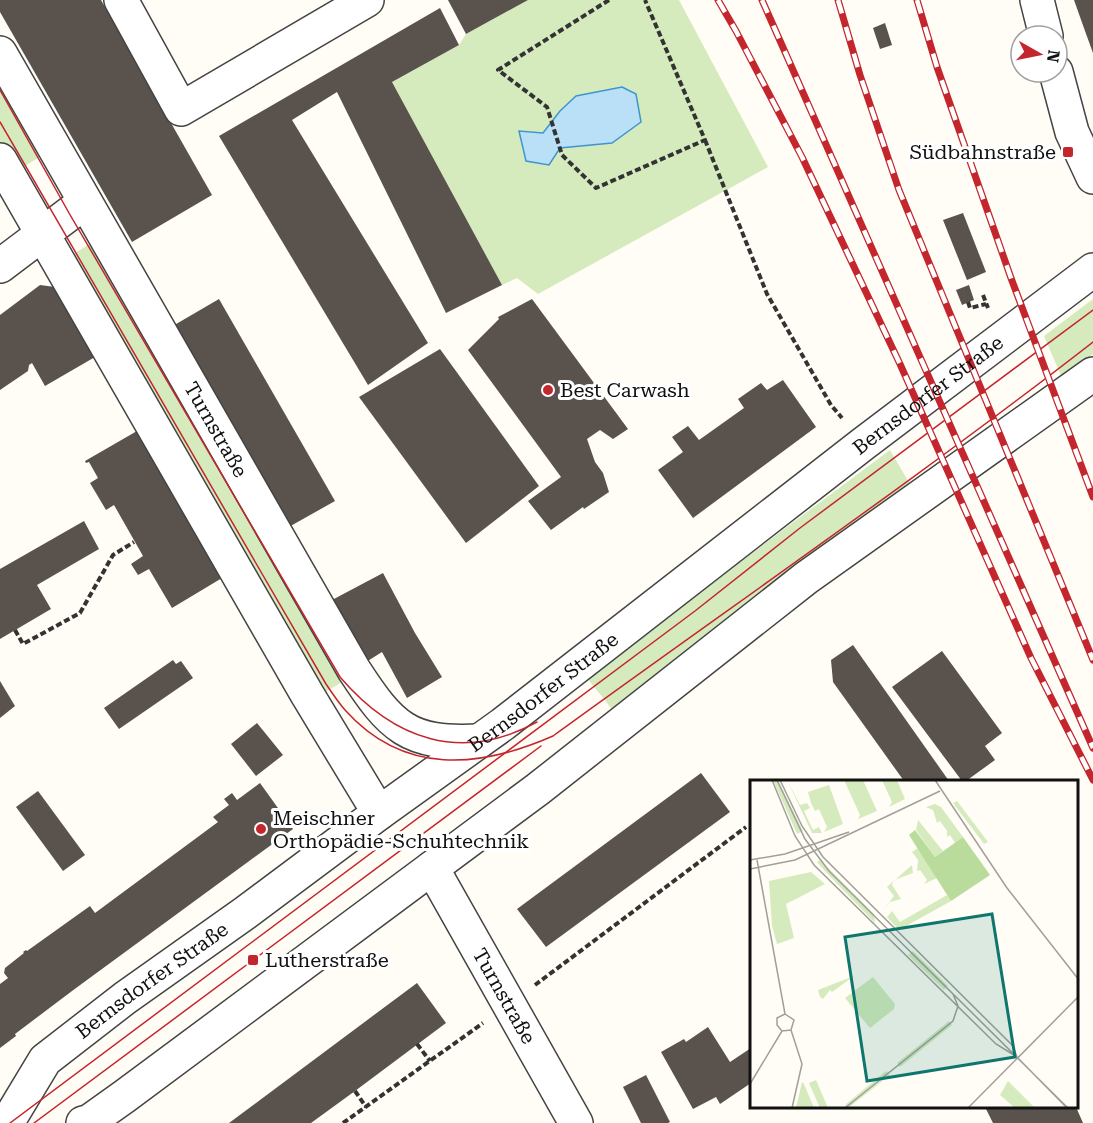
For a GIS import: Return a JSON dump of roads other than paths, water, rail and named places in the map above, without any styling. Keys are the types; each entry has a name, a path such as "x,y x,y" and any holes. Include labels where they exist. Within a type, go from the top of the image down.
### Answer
{"street":[{"path":"121,0 181,109 367,0"},
{"path":"1037,0 1043,24"},
{"name":"Turnstraße","path":"0,53 376,705 410,733 430,740 453,743 478,741"},
{"path":"1059,84 1071,132 1093,177"},
{"path":"0,160 307,694 379,813"},
{"path":"0,266 85,202"},
{"name":"Bernsdorfer Straße","path":"7,1123 45,1060 125,998 244,914 478,741 1093,270"},
{"path":"83,1123 90,1121 116,1103 538,789 806,578 1093,374"},
{"name":"Turnstraße","path":"432,868 576,1123"}],"water":[{"path":"622,87 636,94 641,122 612,143 560,148 549,165 526,161 519,131 543,133 560,111 576,96"}],"tram line":[{"path":"0,90 69,213 340,677 382,716 406,730 430,738 455,743 482,741 509,735 537,722"},
{"path":"0,122 337,701 368,731 392,746 417,756 444,760 471,759 498,755 553,736 892,492 1093,342"},
{"path":"10,1123 1093,310"},
{"path":"34,1123 541,746"}],"railway":[{"path":"718,0 802,157 900,364 1031,658 1093,780"},
{"path":"762,0 1093,748"},
{"path":"838,0 860,75 899,190 1093,660"},
{"path":"917,0 937,67 1011,278 1093,497"}],"place":[{"name":"Südbahnstraße","path":"1068,152"},
{"name":"Best Carwash","path":"548,390"},
{"name":"Meischner Orthopädie-Schuhtechnik","path":"261,829"},
{"name":"Lutherstraße","path":"253,960"}]}
